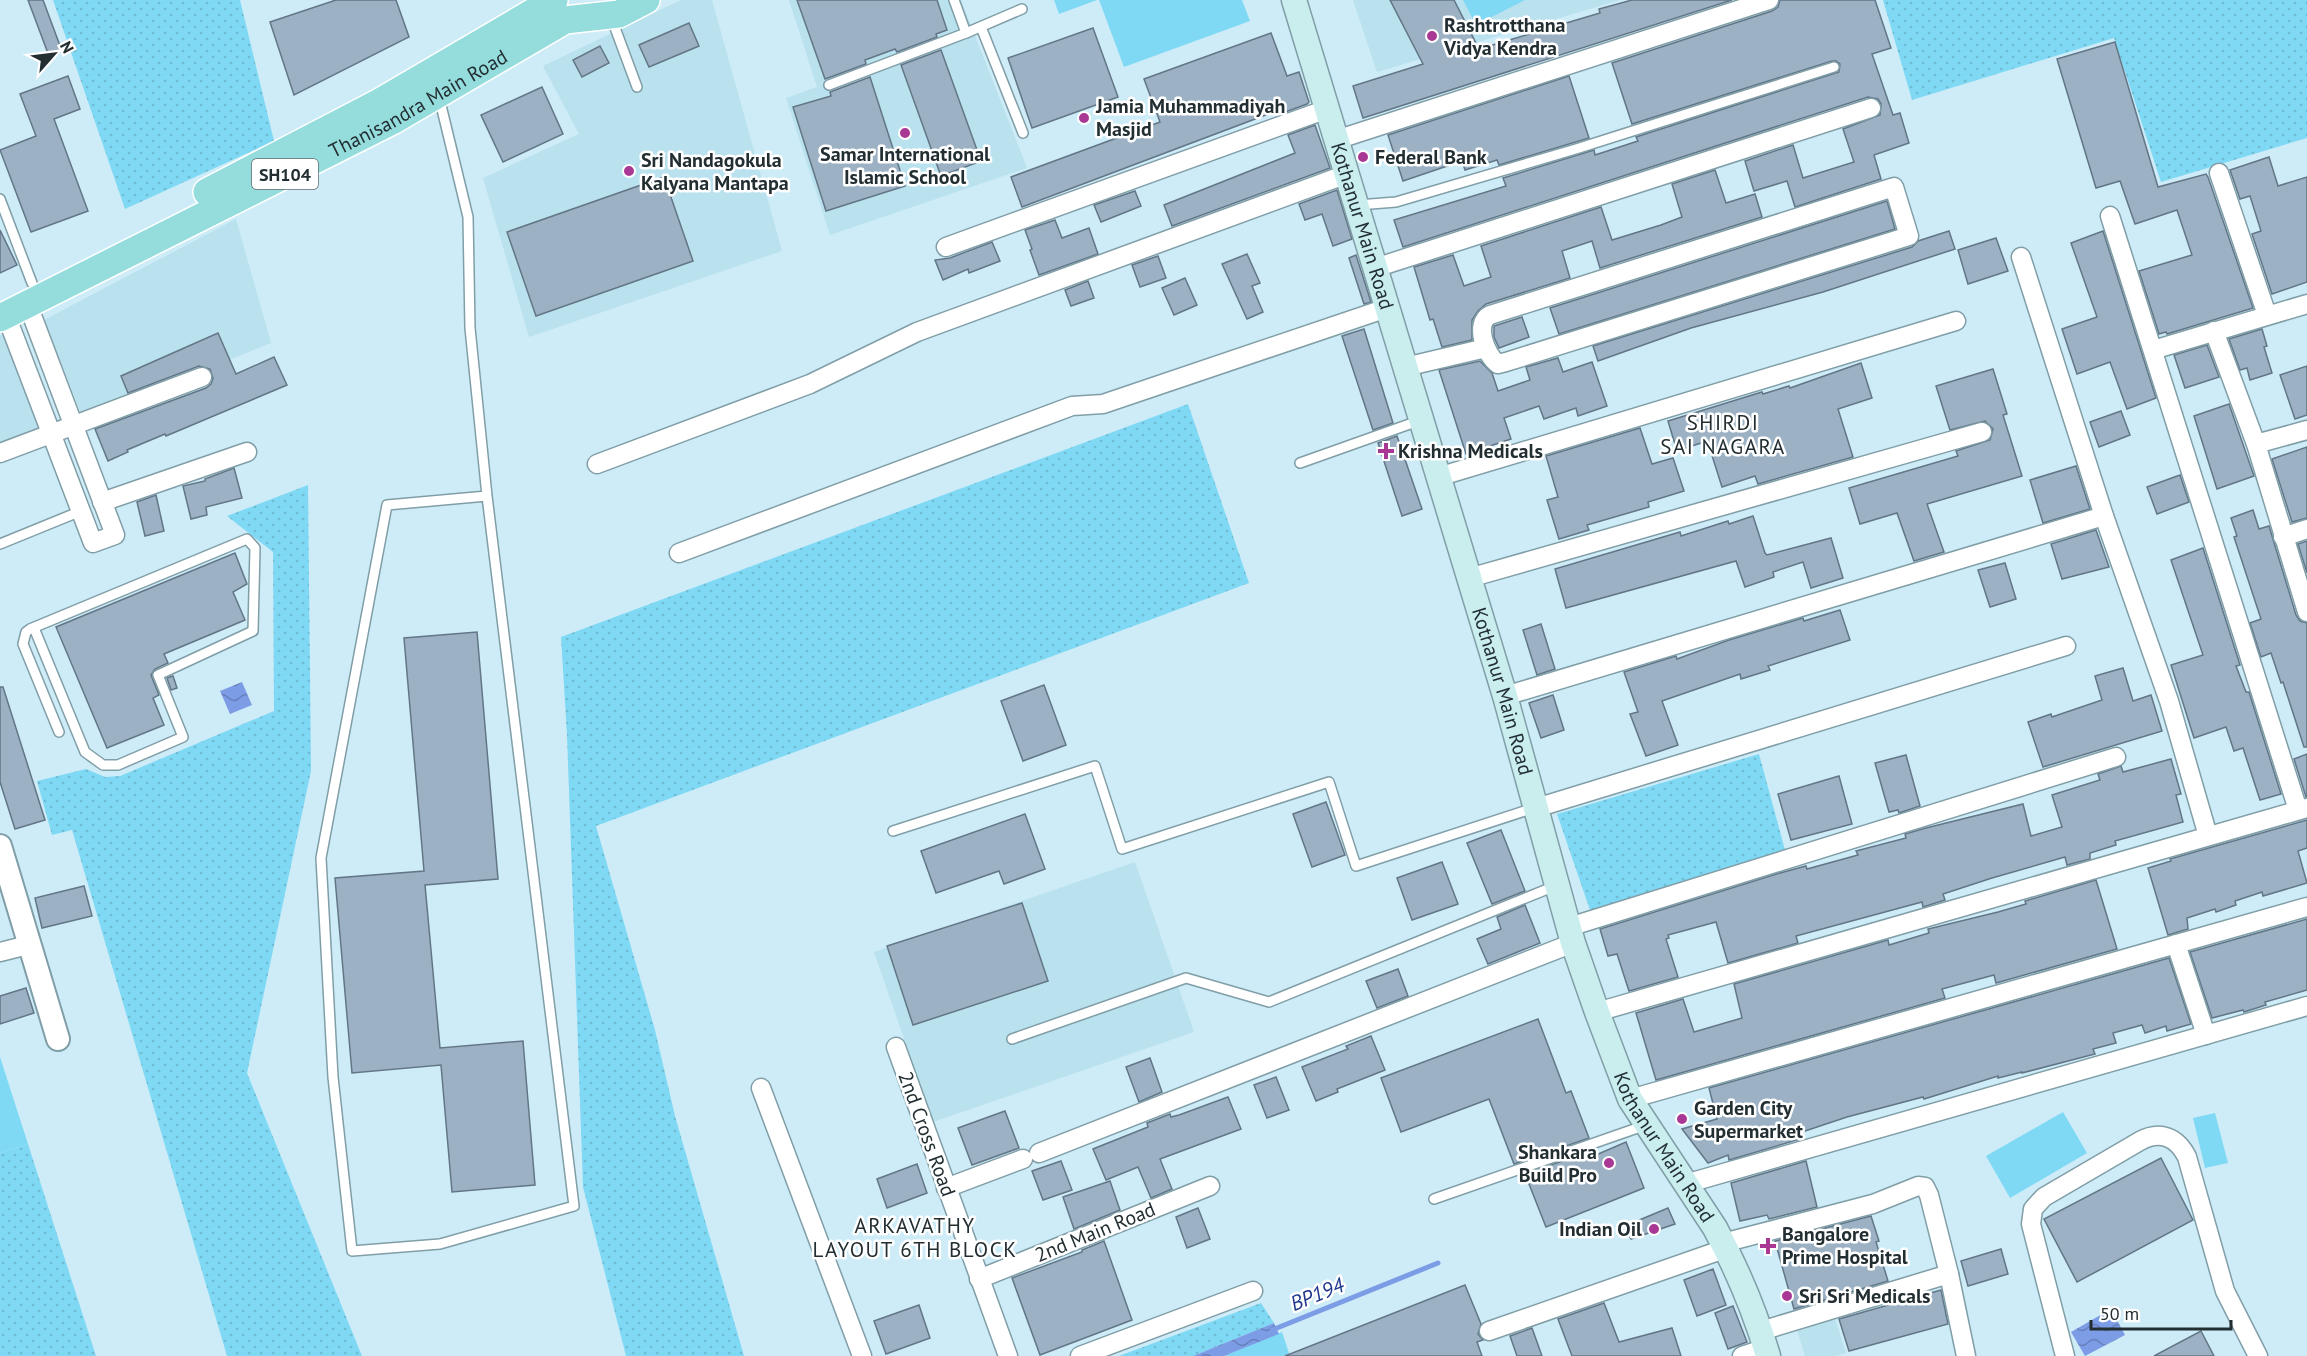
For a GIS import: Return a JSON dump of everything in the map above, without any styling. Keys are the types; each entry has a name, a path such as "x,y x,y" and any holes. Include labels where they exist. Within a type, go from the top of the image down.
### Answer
{"main road":[{"name":"Thanisandra Main Road","path":"13,304 557,6 609,7 619,15 646,0"},
{"name":"Kothanur Main Road","path":"1294,0 1505,696 1571,935 1597,1012 1630,1099 1725,1245 1747,1293 1765,1345"},
{"name":"Thanisandra Main Road","path":"13,304 212,210 392,121 438,94 557,6"}],"street":[{"path":"1336,140 1769,0"},
{"path":"1375,268 1870,108"},
{"path":"946,247 1327,109"},
{"path":"2219,173 2267,315"},
{"path":"597,464 810,384 917,332 1347,174"},
{"path":"1894,188 1909,236 1506,362 1498,364 1486,348 1481,323 1490,315 1894,188"},
{"path":"1597,1012 2303,809 2110,216"},
{"path":"2021,257 2104,516 2169,701 2208,836"},
{"path":"13,304 73,426 115,535 93,543 52,434 13,304"},
{"path":"2152,350 2307,304"},
{"path":"679,553 1072,406 1103,404 1387,308"},
{"path":"1438,477 1956,321"},
{"path":"2214,331 2256,444 2307,612"},
{"path":"1405,367 1486,348"},
{"path":"0,453 202,377"},
{"path":"2256,444 2307,430"},
{"path":"1469,578 1982,432"},
{"path":"102,502 247,452"},
{"path":"1505,696 2104,516"},
{"path":"2283,537 2307,529"},
{"path":"1536,808 2066,646"},
{"path":"946,1188 1031,1156 1571,935 2116,757"},
{"path":"0,846 58,1040"},
{"path":"1630,1099 2307,907"},
{"path":"2176,944 2206,1035"},
{"path":"0,951 28,945"},
{"path":"1685,1184 2307,1006"},
{"name":"2nd Cross Road","path":"896,1047 1008,1356"},
{"path":"761,1088 862,1356"},
{"path":"2065,1356 2031,1224 2033,1209 2044,1197 2140,1141 2155,1135 2171,1138 2178,1143 2187,1157 2225,1291 2258,1356"},
{"name":"2nd Main Road","path":"979,1279 1210,1186"},
{"path":"1489,1331 1725,1245 1872,1204 1918,1186 1925,1187 1929,1195 1966,1356"},
{"path":"1742,1356 1949,1274"},
{"path":"1080,1356 1253,1291"}],"lane":[{"path":"954,0 966,33"},
{"path":"609,7 637,87"},
{"path":"829,85 966,33 1022,9"},
{"path":"981,27 1023,133"},
{"path":"1356,205 1396,202 1576,149 1834,68"},
{"path":"438,94 468,217 470,328 488,496 574,1206 440,1244 352,1251 333,1077 321,858 387,505 488,496"},
{"path":"0,199 13,304"},
{"path":"1300,463 1421,420"},
{"path":"0,544 81,511"},
{"path":"34,628 85,752 103,765 118,765 183,736 158,675 254,631 255,548 247,539 34,628 23,636 23,644 59,732"},
{"path":"893,831 1095,766 1122,849 1329,782 1356,866 1536,808"},
{"path":"1011,1040 1186,978 1269,1002 1557,885"},
{"path":"1434,1199 1646,1125"}],"shaded area":[{"path":"53,0 240,0 274,141 125,209"},
{"name":"Sri Nandagokula Kalyana Mantapa","path":"681,0 712,0 782,251 529,337 483,178 579,134 543,66"},
{"name":"Samar International Islamic School","path":"789,0 961,0 1027,168 830,235 786,98 817,87"},
{"path":"1054,0 1097,0 1059,14"},
{"path":"1099,0 1242,0 1250,21 1124,67"},
{"name":"Rashtrotthana Vidya Kendra","path":"1353,0 1620,0 1377,72"},
{"path":"1463,0 1525,0 1476,25"},
{"path":"1883,0 2307,0 2307,138 2161,182 2114,38 1912,100"},
{"path":"236,219 271,343 83,418 44,320"},
{"path":"7,332 43,426 0,443 0,336"},
{"path":"1188,404 1249,583 596,826 655,1030 675,1116 744,1356 626,1356 583,1187 567,735 561,637"},
{"path":"308,485 311,771 247,1073 362,1356 227,1356 72,830 52,835 37,781 86,769 105,777 120,776 274,711 273,552 227,516"},
{"path":"1759,754 1785,850 1590,910 1557,814"},
{"path":"1135,862 1194,1032 933,1122 874,952"},
{"path":"0,1057 28,1144 0,1153"},
{"path":"2063,1112 2087,1153 2010,1198 1986,1156"},
{"path":"2215,1113 2228,1163 2205,1168 2193,1118"},
{"path":"28,1144 96,1356 0,1356 0,1153"},
{"path":"1261,1303 1274,1323 1193,1356 1119,1356"},
{"path":"1835,1319 1846,1353 1835,1356 1805,1356 1797,1330"},
{"path":"1282,1332 1290,1356 1224,1356"}],"water":[{"path":"242,682 252,705 230,714 220,691"},
{"path":"2111,1309 2125,1335 2085,1356 2071,1332"},
{"path":"1274,1323 1279,1334 1224,1356 1193,1356"}],"building":[{"path":"28,0 43,0 62,51 49,56"},
{"path":"336,0 396,0 409,37 294,95 270,22"},
{"path":"797,0 937,0 947,30 936,34 937,37 897,52 895,49 865,60 866,64 825,79"},
{"path":"1390,0 1454,0 1479,49 1600,13 1599,9 1632,0 1732,0 1363,118 1353,86 1423,64"},
{"path":"1780,0 1875,0 1891,48 1872,54 1893,115 1900,113 1909,143 1874,155 1881,179 1795,207 1787,181 1754,191 1745,161 1793,145 1803,178 1854,162 1843,129 1880,115 1881,104 1878,99 1868,97 1403,247 1394,220 1506,186 1503,178 1594,150 1595,155 1638,141 1636,137 1839,72 1840,64 1832,61 1632,124 1612,63 1772,11 1778,7"},
{"path":"689,23 699,46 649,67 639,45"},
{"path":"1093,28 1118,97 1032,128 1008,58"},
{"path":"1271,33 1287,76 1299,72 1309,102 1307,104 1280,114 1279,110 1022,207 1011,177 1160,122 1144,79"},
{"path":"2115,42 2158,187 2206,174 2253,308 2167,334 2166,332 2159,334 2139,271 2192,255 2177,210 2135,224 2120,181 2096,188 2057,59"},
{"path":"600,46 609,63 582,77 573,60"},
{"path":"941,50 981,161 941,176 901,65"},
{"path":"68,76 80,109 54,119 88,211 31,232 0,150 36,136 20,94"},
{"path":"1569,76 1589,138 1499,165 1497,160 1465,170 1462,161 1403,181 1388,135"},
{"path":"870,77 905,186 826,211 793,107 831,96 830,92"},
{"path":"542,87 563,134 503,162 481,115"},
{"path":"1315,125 1330,168 1172,226 1164,205 1295,153 1288,135"},
{"path":"2269,157 2278,186 2307,177 2307,282 2272,294 2252,234 2261,231 2250,196 2240,199 2230,170"},
{"path":"1715,170 1726,203 1755,194 1762,217 1600,268 1592,241 1562,251 1570,278 1486,304 1472,320 1472,340 1442,347 1433,319 1430,320 1414,267 1453,255 1464,286 1491,277 1481,246 1601,207 1612,240 1661,225 1682,217 1672,184"},
{"path":"664,177 693,261 536,316 507,232"},
{"path":"1337,190 1352,239 1333,246 1322,214 1305,220 1299,204"},
{"path":"1135,191 1141,206 1101,222 1094,205"},
{"path":"1887,201 1895,229 1559,334 1550,308"},
{"path":"1055,220 1062,238 1089,228 1098,254 1039,275 1025,230"},
{"path":"0,230 17,265 0,273"},
{"path":"1949,231 1955,249 1823,292 1691,328 1598,361 1593,346 1912,247 1918,241"},
{"path":"2103,231 2156,398 2127,409 2110,362 2077,374 2062,329 2097,317 2071,243"},
{"path":"1996,238 2008,271 1968,284 1958,250"},
{"path":"992,242 1000,261 969,273 968,269 943,280 935,260 950,258"},
{"path":"1247,254 1260,283 1252,286 1263,312 1247,319 1222,264"},
{"path":"1356,255 1371,302 1364,304 1349,258"},
{"path":"1158,256 1166,278 1140,287 1132,265"},
{"path":"1185,278 1197,305 1174,315 1162,288"},
{"path":"1088,281 1094,298 1071,306 1065,290"},
{"path":"1522,317 1529,337 1499,348 1494,337 1494,326"},
{"path":"1364,329 1393,423 1373,430 1342,336"},
{"path":"2262,329 2267,346 2264,347 2272,373 2250,380 2247,368 2240,370 2229,339"},
{"path":"218,333 236,374 274,357 287,385 127,450 128,452 108,461 95,429 206,388 211,384 213,378 210,369 199,366 128,393 121,376"},
{"path":"2207,345 2219,377 2185,388 2174,355"},
{"path":"1558,358 1563,372 1592,362 1607,406 1578,416 1576,408 1544,419 1539,406 1504,418 1511,439 1466,454 1439,370 1480,361 1492,373 1498,391 1530,380 1526,367"},
{"path":"1861,363 1872,398 1838,409 1853,457 1758,484 1755,476 1722,487 1709,446 1703,448 1701,443 1677,451 1668,421 1762,392 1763,394 1789,386 1790,388"},
{"path":"2307,366 2307,415 2295,419 2280,375"},
{"path":"1993,369 2007,414 2003,415 2022,476 1927,504 1944,552 1914,561 1897,513 1860,524 1849,488 1958,456 1956,451 1990,440 1993,429 1985,421 1950,430 1936,386"},
{"path":"2229,404 2254,476 2217,489 2194,416"},
{"path":"2121,411 2130,435 2099,447 2090,422"},
{"path":"1640,428 1652,464 1673,458 1684,491 1648,502 1649,507 1587,525 1589,530 1559,539 1547,500 1558,497 1546,456"},
{"path":"1397,436 1422,509 1402,516 1378,443"},
{"path":"2307,447 2307,518 2292,522 2272,459"},
{"path":"2076,466 2090,509 2043,523 2030,480"},
{"path":"234,468 242,498 206,507 207,515 191,519 183,486 205,481 205,479"},
{"path":"2180,475 2189,502 2157,514 2147,487"},
{"path":"156,495 164,531 145,536 137,502"},
{"path":"2253,510 2259,529 2269,526 2296,615 2300,621 2307,623 2307,747 2304,747 2271,653 2261,657 2250,623 2261,619 2234,537 2237,536 2231,518"},
{"path":"1753,516 1767,555 1831,538 1843,578 1811,588 1803,562 1773,572 1774,577 1745,587 1736,561 1566,608 1555,569 1680,532 1681,536 1728,521 1729,524"},
{"path":"2096,530 2109,567 2062,579 2051,544"},
{"path":"2307,541 2307,573 2298,544"},
{"path":"2203,548 2240,665 2236,666 2246,692 2249,692 2281,794 2260,800 2243,748 2234,751 2226,727 2194,738 2171,665 2203,655 2171,560"},
{"path":"235,553 247,584 233,592 245,620 164,654 168,663 155,669 151,675 159,695 153,698 164,725 107,748 56,627"},
{"path":"2005,563 2016,599 1990,607 1978,570"},
{"path":"1840,610 1850,640 1768,666 1770,670 1741,679 1740,674 1662,701 1678,745 1646,756 1630,714 1638,712 1624,672 1676,656 1677,659 1729,640 1803,618 1804,621"},
{"path":"1541,624 1555,669 1537,675 1523,630"},
{"path":"477,632 498,879 425,885 440,1048 523,1041 535,1185 452,1192 441,1065 352,1073 335,878 424,871 404,638"},
{"path":"2123,668 2133,701 2151,695 2162,731 2043,767 2028,722 2051,714 2052,717 2102,700 2095,676"},
{"path":"173,676 177,688 171,690 167,678"},
{"path":"1044,685 1066,745 1023,761 1001,701"},
{"path":"0,687 3,687 45,820 15,829 0,782"},
{"path":"1553,695 1564,730 1541,738 1529,703"},
{"path":"2307,754 2307,797 2306,797 2294,759"},
{"path":"1906,755 1920,806 1899,813 1898,810 1889,812 1875,763"},
{"path":"2171,759 2181,794 2176,795 2183,822 2115,841 2116,845 2090,853 2090,859 2067,865 2065,857 1943,894 1945,900 1923,907 1922,902 1796,936 1798,943 1728,963 1716,922 1668,935 1669,938 1666,939 1678,977 1629,991 1617,954 1608,956 1600,929 1780,873 1806,866 1807,869 1858,855 1856,851 1906,838 1905,834 1926,828 2023,804 2031,836 2062,827 2052,795 2100,780 2098,774 2121,766 2123,772"},
{"path":"1839,776 1852,824 1791,840 1778,794"},
{"path":"1326,802 1345,855 1312,867 1293,814"},
{"path":"1025,814 1045,869 1004,884 999,871 936,893 921,851"},
{"path":"2307,820 2307,848 2298,851 2307,883 2263,896 2262,892 2235,901 2236,905 2216,912 2215,909 2187,918 2188,929 2168,935 2148,868 2171,861 2170,859"},
{"path":"1501,830 1525,891 1492,904 1467,843"},
{"path":"1442,862 1458,904 1412,920 1397,878"},
{"path":"2096,880 2117,949 1996,983 1994,975 1942,989 1945,998 1656,1080 1636,1013 1683,999 1694,1032 1742,1018 1734,984 1888,940 1889,945 1929,933 1928,929 2026,904 2025,901"},
{"path":"84,886 92,916 42,928 35,898"},
{"path":"1022,903 1048,981 913,1025 887,946"},
{"path":"1525,905 1540,943 1488,964 1477,939 1501,929 1497,917"},
{"path":"2307,919 2307,990 2265,1002 2266,1005 2244,1012 2243,1010 2212,1018 2190,952"},
{"path":"2169,958 2191,1024 2167,1031 2166,1026 2145,1033 2142,1025 2113,1033 2116,1043 2093,1049 2095,1054 2022,1073 1998,1078 1998,1076 1924,1099 1923,1097 1847,1117 1799,1133 1800,1139 1729,1160 1728,1155 1708,1163 1682,1129 1717,1119 1709,1088"},
{"path":"1398,969 1408,996 1377,1008 1366,981"},
{"path":"26,988 34,1013 0,1024 0,996"},
{"path":"1538,1019 1566,1093 1571,1091 1589,1138 1514,1164 1489,1099 1401,1132 1381,1078"},
{"path":"1371,1036 1385,1070 1337,1089 1338,1092 1316,1101 1302,1067 1348,1049 1346,1046"},
{"path":"1150,1058 1162,1092 1139,1102 1126,1067"},
{"path":"1276,1077 1289,1110 1267,1118 1254,1085"},
{"path":"1228,1097 1241,1129 1160,1159 1172,1189 1151,1198 1138,1167 1106,1180 1093,1149 1148,1127 1147,1123 1170,1114 1171,1117 1179,1115"},
{"path":"1005,1111 1019,1148 972,1165 958,1128"},
{"path":"1626,1142 1644,1188 1546,1227 1525,1174 1594,1150 1596,1155"},
{"path":"2161,1158 2193,1220 2077,1282 2044,1219"},
{"path":"1061,1161 1072,1190 1043,1200 1032,1171"},
{"path":"1806,1161 1817,1207 1769,1219 1767,1215 1740,1221 1731,1183"},
{"path":"917,1164 927,1193 887,1208 877,1179"},
{"path":"1110,1181 1120,1210 1074,1229 1063,1197"},
{"path":"1198,1208 1210,1239 1187,1248 1176,1217"},
{"path":"1668,1208 1675,1224 1631,1239 1625,1226"},
{"path":"1871,1216 1888,1281 1794,1309 1775,1241"},
{"path":"1104,1241 1132,1320 1040,1355 1012,1278 1082,1252"},
{"path":"2001,1249 2008,1274 1968,1286 1961,1261"},
{"path":"1713,1269 1726,1305 1697,1316 1684,1280"},
{"path":"1465,1285 1481,1324 1478,1334 1483,1340 1477,1342 1482,1356 1285,1356"},
{"path":"1941,1290 1948,1324 1849,1351 1839,1319"},
{"path":"1604,1303 1619,1342 1672,1328 1681,1356 1572,1356 1558,1319"},
{"path":"919,1305 930,1338 886,1354 874,1321"},
{"path":"1733,1306 1747,1342 1728,1349 1715,1313"},
{"path":"1532,1328 1542,1356 1517,1356 1510,1336"},
{"path":"2201,1331 2214,1356 2154,1356"}],"waterway":[{"name":"BP194","path":"1272,1330 1438,1263"}],"place":[{"name":"Rashtrotthana Vidya Kendra","path":"1432,36"},
{"name":"Jamia Muhammadiyah Masjid","path":"1084,118"},
{"name":"Samar International Islamic School","path":"905,133"},
{"name":"Federal Bank","path":"1363,157"},
{"name":"Sri Nandagokula Kalyana Mantapa","path":"629,171"},
{"name":"Krishna Medicals","path":"1386,451"},
{"name":"Garden City Supermarket","path":"1682,1119"},
{"name":"Shankara Build Pro","path":"1609,1163"},
{"name":"Indian Oil","path":"1654,1229"},
{"name":"Bangalore Prime Hospital","path":"1768,1246"},
{"name":"Sri Sri Medicals","path":"1787,1296"}],"district":[{"name":"SHIRDI SAI NAGARA","path":"1723,434"},
{"name":"ARKAVATHY LAYOUT 6TH BLOCK","path":"915,1237"}]}
